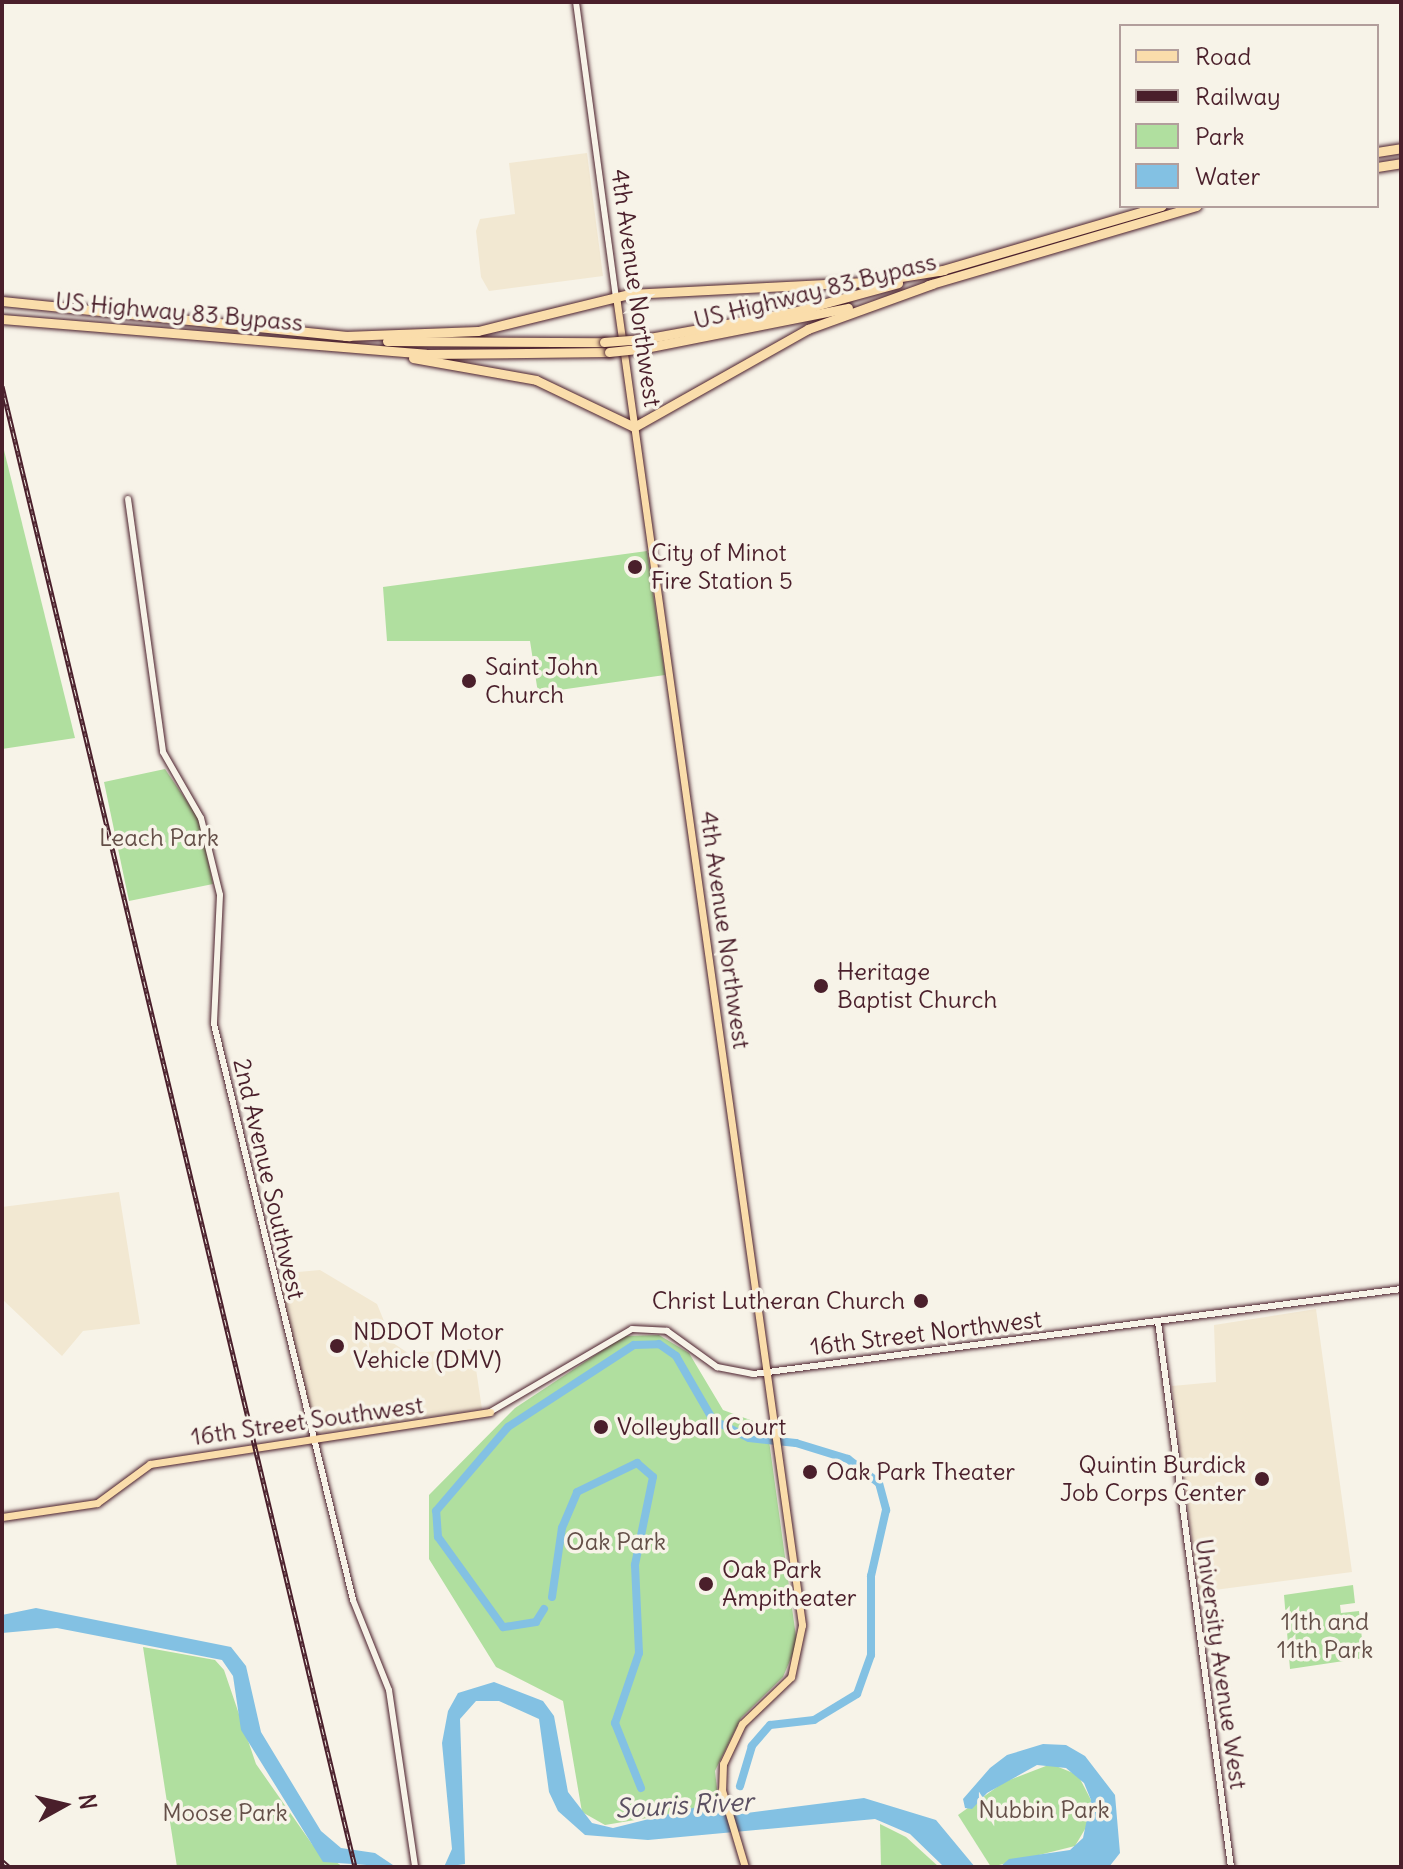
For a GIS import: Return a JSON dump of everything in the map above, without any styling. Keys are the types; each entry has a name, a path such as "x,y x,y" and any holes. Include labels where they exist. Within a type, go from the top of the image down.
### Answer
{"highway":[{"path":"1379,152 1401,148"},
{"path":"1379,167 1401,163"},
{"name":"US Highway 83 Bypass","path":"2,319 387,351 609,352 793,312 1155,208"},
{"name":"US Highway 83 Bypass","path":"4,302 449,345 642,344 798,321 1190,208"},
{"path":"345,336 478,331 616,296 870,282 944,270"},
{"path":"387,351 536,380 634,427 808,329 932,284"}],"main road":[{"name":"4th Avenue Northwest","path":"616,296 776,1431 801,1650 782,1689 735,1734 723,1764 725,1803 745,1867"},
{"name":"16th Street Southwest","path":"2,1517 104,1500 150,1464 490,1412"}],"street":[{"name":"4th Avenue Northwest","path":"576,2 616,296"},
{"name":"2nd Avenue Southwest","path":"128,499 163,752 201,818 220,895 214,1024 361,1632 389,1690 415,1866"},
{"name":"16th Street Northwest","path":"490,1412 606,1341 644,1328 667,1331 717,1367 768,1373 1401,1289"},
{"name":"University Avenue West","path":"1158,1322 1231,1867"}],"shaded area":[{"path":"587,153 603,276 489,291 481,277 476,231 480,219 515,214 509,163"},
{"path":"119,1192 140,1324 83,1331 62,1356 2,1299 2,1207"},
{"path":"320,1270 377,1304 393,1343 408,1353 473,1349 482,1409 316,1434 276,1274"},
{"name":"Quintin Burdick Job Corps Center","path":"1316,1309 1352,1572 1199,1592 1172,1386 1216,1382 1214,1325"}],"green space":[{"path":"2,442 75,738 2,749"},
{"path":"647,551 665,675 538,693 530,641 387,641 383,587"},
{"name":"Leach Park","path":"165,769 199,819 213,884 129,901 104,782"},
{"name":"Oak Park","path":"659,1335 689,1353 723,1410 767,1426 797,1644 783,1677 741,1718 715,1771 719,1806 605,1825 582,1812 563,1701 496,1667 429,1559 429,1495 515,1408 624,1336"},
{"name":"11th and 11th Park","path":"1353,1585 1355,1603 1340,1605 1341,1613 1359,1611 1364,1658 1290,1669 1284,1595"},
{"name":"Moose Park","path":"143,1647 215,1660 224,1670 256,1764 312,1844 343,1867 177,1867"},
{"name":"Nubbin Park","path":"1051,1764 1078,1775 1091,1800 1088,1824 1075,1846 991,1867 958,1815 1004,1782"},
{"path":"880,1824 906,1837 939,1867 881,1867"}],"water":[{"path":"36,1608 231,1647 246,1666 261,1732 321,1831 341,1848 375,1853 396,1867 323,1862 241,1730 233,1676 222,1660 57,1628 2,1633 2,1615"},
{"path":"494,1682 543,1701 554,1716 568,1792 592,1823 613,1828 701,1806 739,1814 864,1798 936,1820 975,1867 944,1867 910,1834 875,1819 648,1840 585,1835 558,1811 549,1792 539,1719 499,1701 476,1701 460,1719 465,1864 444,1867 452,1849 442,1743 448,1711 458,1693"},
{"path":"1043,1744 1066,1745 1085,1756 1115,1795 1120,1853 1109,1867 1000,1867 1009,1859 1070,1850 1083,1838 1091,1800 1084,1783 1066,1768 1037,1765 987,1793 972,1809 965,1808 963,1799 990,1768 1007,1755"}],"waterway":[{"name":"Souris River","path":"544,1609 536,1622 503,1627 438,1537 436,1511 508,1427 634,1345 659,1344 676,1356 713,1420 749,1438 796,1443 848,1459 879,1483 886,1510 871,1576 871,1655 857,1694 814,1720 770,1725 752,1746 740,1786"},
{"name":"Souris River","path":"552,1597 562,1528 577,1492 637,1463 653,1477 635,1565 639,1653 615,1723 641,1788"}],"railway":[{"path":"2,386 355,1867"},
{"path":"2,1861 9,1867"}],"place":[{"name":"City of Minot Fire Station 5","path":"635,567"},
{"name":"Saint John Church","path":"469,681"},
{"name":"Heritage Baptist Church","path":"821,986"},
{"name":"Christ Lutheran Church","path":"921,1301"},
{"name":"NDDOT Motor Vehicle (DMV)","path":"337,1346"},
{"name":"Volleyball Court","path":"601,1427"},
{"name":"Oak Park Theater","path":"810,1472"},
{"name":"Quintin Burdick Job Corps Center","path":"1262,1479"},
{"name":"Oak Park Ampitheater","path":"706,1584"}]}
